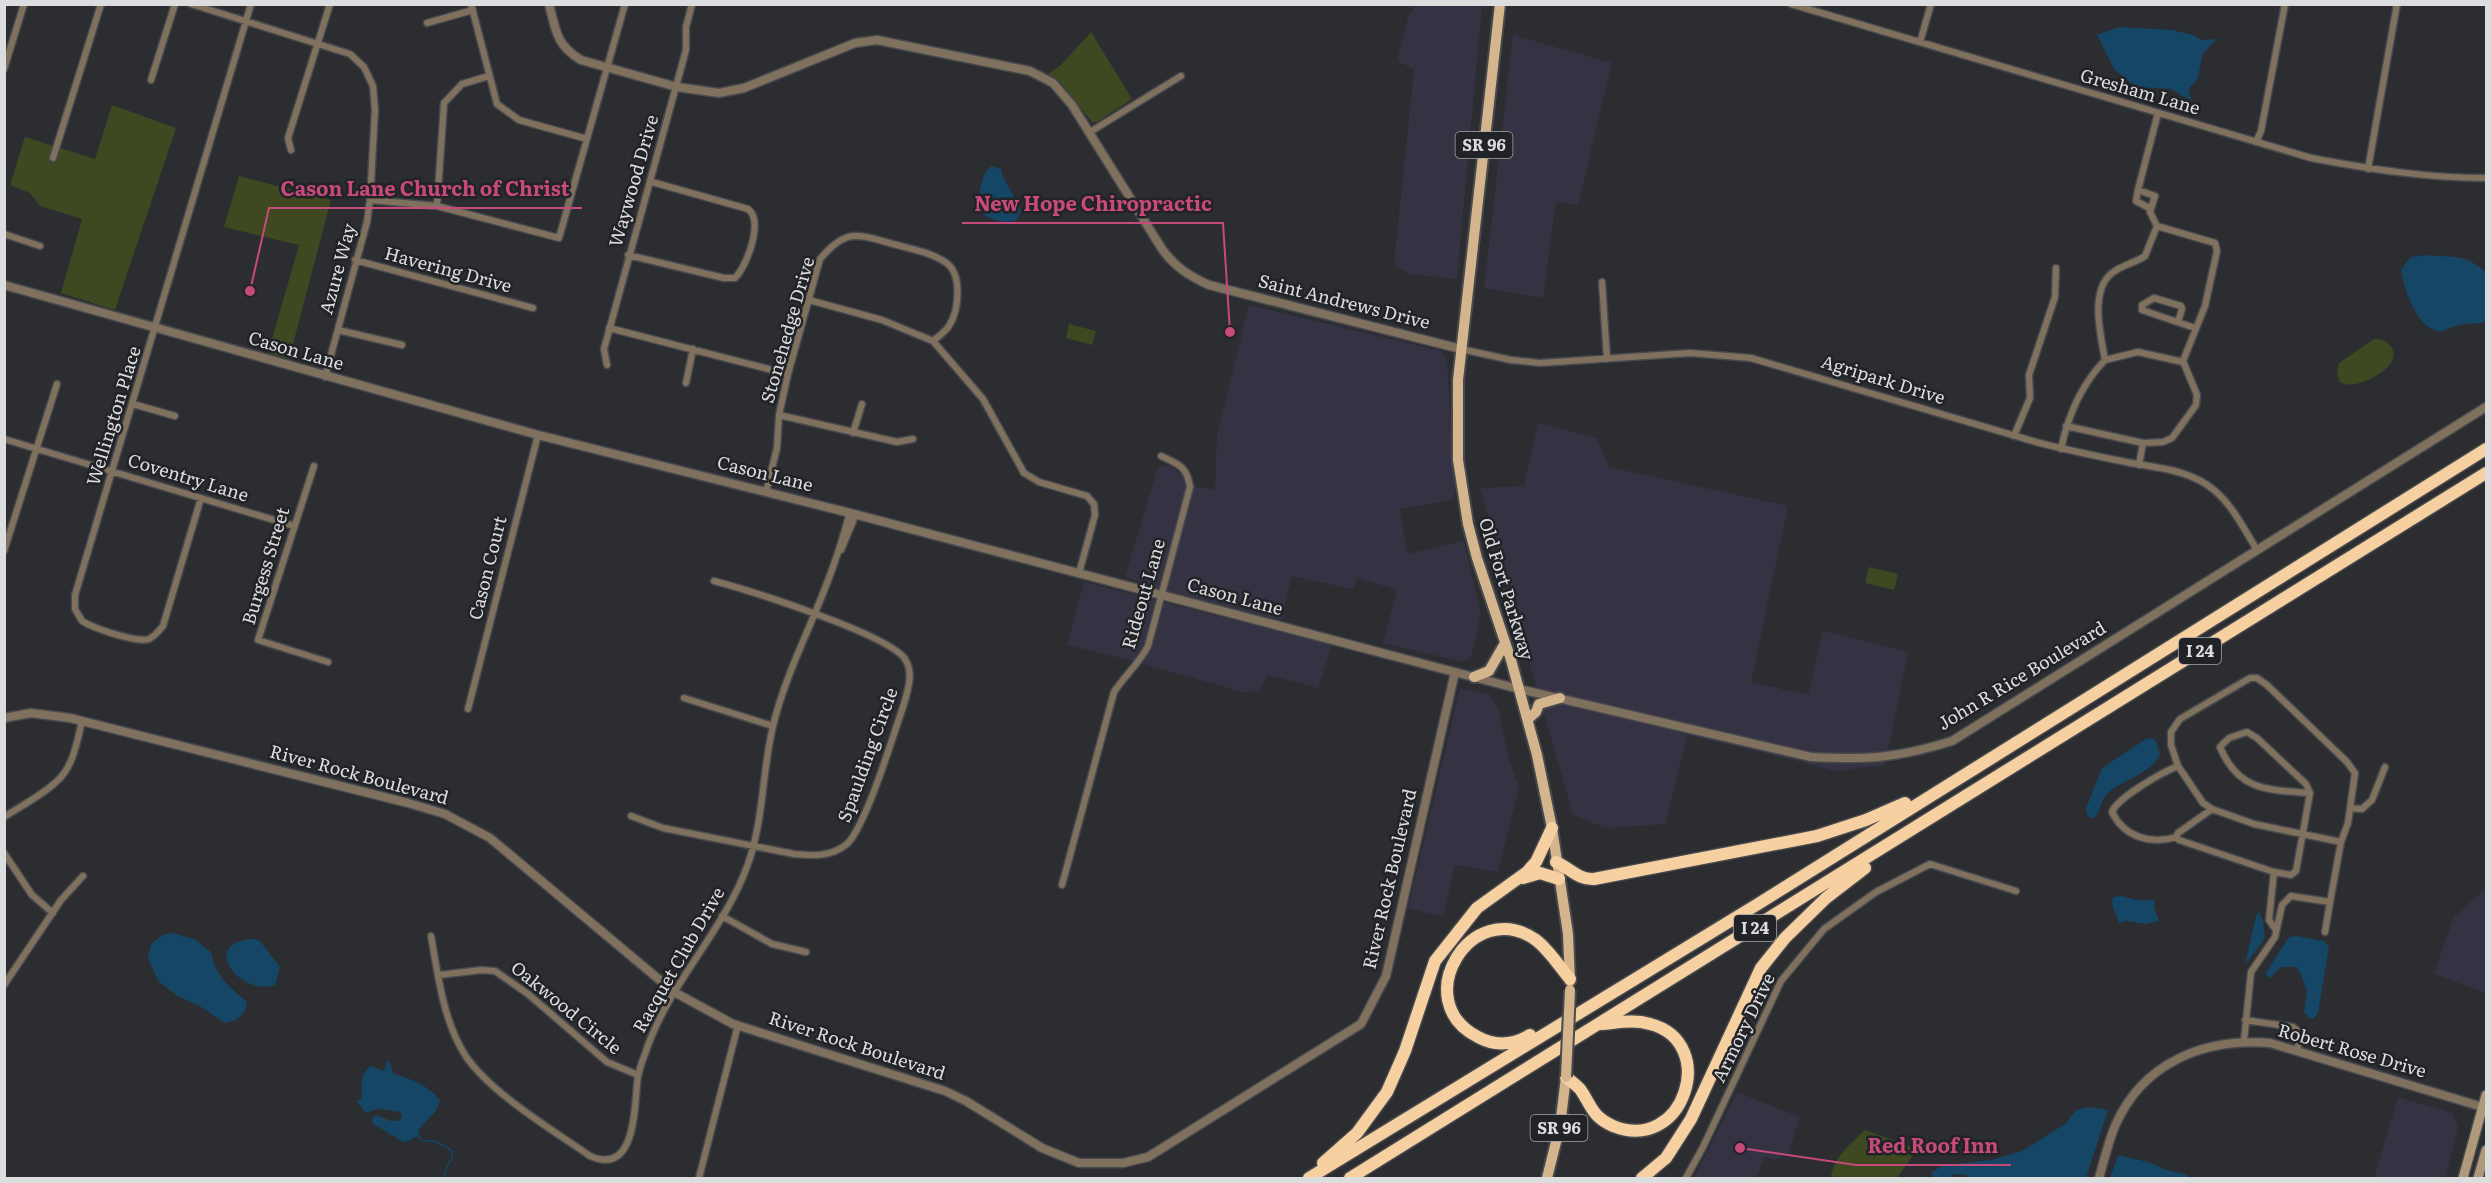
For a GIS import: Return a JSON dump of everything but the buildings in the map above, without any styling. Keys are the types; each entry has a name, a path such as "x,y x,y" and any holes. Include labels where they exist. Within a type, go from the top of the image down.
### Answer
{"highway":[{"name":"I 24","path":"1307,1179 1758,904 2487,449"},
{"name":"I 24","path":"1350,1179 1596,1024 2487,473"},
{"path":"1556,862 1569,867 1580,877 1594,879 1777,845 1852,825 1939,789"},
{"path":"1307,1179 1357,1133 1387,1092 1405,1051 1435,961 1477,908 1511,884 1536,862 1552,828"},
{"path":"1642,1179 1666,1158 1691,1119 1761,968 1785,938 1826,898 1913,830"},
{"path":"1511,884 1527,876 1540,873 1559,879"},
{"path":"1551,1030 1539,1031 1509,1044 1499,1044 1478,1038 1465,1028 1452,1012 1448,999 1448,976 1459,952 1471,941 1482,934 1510,930 1535,939 1544,947 1570,984"},
{"path":"1566,1077 1581,1090 1584,1099 1602,1120 1629,1129 1642,1129 1667,1120 1683,1099 1688,1077 1687,1064 1683,1051 1665,1030 1653,1024 1637,1021 1596,1024"}],"main road":[{"name":"Old Fort Parkway","path":"1500,4 1461,349 1456,420 1463,495 1477,559 1528,719 1552,828 1568,934 1570,984 1566,1077 1560,1126 1547,1179"},
{"path":"1474,677 1490,672 1505,643"},
{"path":"1528,719 1536,712 1539,704 1560,698"},
{"path":"2463,1179 2487,1095"},
{"path":"2478,1179 2487,1150"}],"street":[{"path":"4,69 24,4"},
{"path":"53,158 101,4"},
{"path":"151,80 176,4"},
{"name":"Azure Way","path":"191,4 350,54 364,67 373,87 375,110 370,200 325,376"},
{"name":"Wellington Place","path":"201,498 163,626 154,636 143,640 82,621 75,609 75,595 251,4"},
{"path":"291,150 288,138 330,4"},
{"name":"Saint Andrews Drive","path":"549,4 558,40 568,52 581,60 677,87 719,93 744,88 855,43 877,40 1030,71 1053,84 1072,105 1162,249 1173,263 1189,276 1209,285 1461,349"},
{"path":"370,200 437,206 559,238 625,4"},
{"name":"Waywood Drive","path":"607,365 604,349 628,255 652,182 687,50 686,27 692,4"},
{"name":"Gresham Lane","path":"1791,4 2311,158 2368,169 2449,178 2487,178"},
{"path":"1818,12 1821,4"},
{"path":"1920,42 1931,4"},
{"path":"2256,142 2261,131 2285,4"},
{"path":"2368,169 2397,4"},
{"path":"427,23 472,7 497,104 519,120 586,139"},
{"path":"437,206 444,104 462,84 489,76"},
{"path":"1090,132 1180,76"},
{"path":"2151,209 2136,201 2158,113"},
{"path":"628,255 735,278 742,271 755,232 755,218 748,209 735,203 652,182"},
{"path":"2105,360 2098,311 2105,281 2113,272 2145,256 2157,226 2151,209 2155,196 2139,190"},
{"path":"2066,426 2143,442 2163,442 2172,438 2196,405 2197,395 2183,362 2211,284 2217,247 2214,243 2157,226"},
{"path":"4,234 40,246"},
{"name":"Stonehedge Drive","path":"766,492 777,448 779,415 788,374 820,260 832,245 850,236 870,238 931,254 948,263 955,274 958,287 949,326 933,341"},
{"name":"Havering Drive","path":"355,260 533,308"},
{"path":"2014,436 2030,398 2029,375 2055,297 2056,268"},
{"path":"1602,282 1608,359"},
{"name":"Cason Lane","path":"4,285 538,435 853,514 1519,689"},
{"path":"2178,322 2181,306 2154,298 2142,305 2142,310 2195,328"},
{"path":"809,300 882,320 933,341 982,399 1024,473 1040,482 1087,496 1094,504 1095,515 1079,573"},
{"path":"609,328 788,374"},
{"path":"338,330 402,345"},
{"path":"686,383 693,349"},
{"name":"Agripark Drive","path":"1461,349 1511,360 1539,363 1690,353 1751,358 2061,449 2174,471 2196,478 2214,490 2232,508 2257,550"},
{"path":"2061,449 2071,410 2105,360 2138,352 2183,362"},
{"path":"4,551 57,384"},
{"path":"133,404 175,416"},
{"path":"853,433 862,404"},
{"name":"John R Rice Boulevard","path":"1519,689 1811,757 1877,758 1915,752 1959,736 2487,407"},
{"path":"779,415 897,442 914,440"},
{"name":"Cason Court","path":"468,709 538,435"},
{"name":"Coventry Lane","path":"4,439 294,526"},
{"path":"2139,465 2143,442"},
{"name":"Rideout Lane","path":"1062,885 1114,692 1123,678 1141,661 1148,646 1190,487 1188,474 1179,465 1161,456"},
{"name":"Burgess Street","path":"314,466 258,640 328,662"},
{"name":"Racquet Club Drive","path":"431,936 451,1025 467,1057 513,1102 590,1156 599,1160 614,1157 624,1149 633,1131 638,1075 648,1043 674,992 723,916 741,883 754,846 773,726 783,692 853,514"},
{"name":"Spaulding Circle","path":"631,816 663,828 754,846 815,856 832,852 847,843 861,822 910,685 907,662 895,649 813,614 754,592 714,581"},
{"name":"River Rock Boulevard","path":"4,718 47,714 444,814 490,838 674,992 738,1025 945,1091 966,1101 1042,1148 1079,1163 1123,1163 1148,1157 1361,1024 1386,976 1455,672"},
{"path":"2325,932 2341,842 2348,824 2355,773 2347,762 2257,678 2250,678 2180,719 2171,732 2171,745 2178,766 2204,803 2212,809 2254,824 2341,842"},
{"path":"684,698 773,726"},
{"path":"4,817 58,782 75,750 82,722"},
{"path":"2176,837 2179,840 2274,872 2291,875 2296,871 2310,794 2306,784 2257,738 2247,732 2239,733 2229,738 2220,747 2225,759 2241,780 2269,788 2310,794"},
{"path":"2178,766 2126,796 2115,805 2112,812 2123,829 2156,842 2176,837 2178,833 2212,809"},
{"path":"2350,808 2362,809 2372,800 2385,767"},
{"path":"4,853 32,895 53,913"},
{"name":"Armory Drive","path":"1686,1179 1703,1148 1781,981 1824,929 1876,892 1930,864 2016,891"},
{"path":"2274,872 2269,920 2276,930"},
{"path":"4,985 61,900 83,876"},
{"path":"2244,1041 2251,972 2275,937 2282,905 2291,896 2330,902"},
{"path":"723,916 772,944 806,952"},
{"path":"4,970 12,975"},
{"name":"Oakwood Circle","path":"439,975 481,970 495,971 537,1001 607,1062 638,1075"},
{"path":"2245,1020 2293,1027 2298,1031 2300,1038 2297,1050"},
{"path":"699,1179 738,1025"},
{"name":"Robert Rose Drive","path":"2099,1179 2115,1126 2141,1086 2160,1070 2188,1052 2217,1044 2244,1041 2270,1043 2485,1107"}],"shaded area":[{"path":"1416,5 1482,5 1457,279 1410,274 1394,265 1414,69 1397,61 1409,14"},
{"path":"1513,35 1612,63 1578,205 1556,202 1543,298 1484,288"},
{"path":"1249,305 1441,351 1447,360 1455,499 1400,509 1407,554 1464,541 1481,614 1471,657 1463,662 1383,643 1397,590 1358,578 1352,589 1292,576 1281,620 1168,591 1125,577 1158,467 1170,465 1196,487 1215,490 1217,434"},
{"path":"1538,423 1597,438 1609,467 1788,506 1751,682 1808,695 1823,631 1908,652 1885,765 1835,771 1687,735 1665,824 1605,828 1573,815 1480,488 1524,486"},
{"path":"1084,582 1332,645 1318,688 1268,675 1259,691 1243,692 1067,645"},
{"path":"1460,688 1488,694 1498,708 1509,759 1519,788 1498,872 1455,865 1443,917 1408,908"},
{"path":"2486,888 2486,993 2434,974 2453,918"},
{"path":"1737,1092 1800,1117 1789,1152 1775,1160 1764,1157 1757,1178 1694,1178"},
{"path":"2398,1097 2452,1113 2458,1126 2446,1178 2374,1178"}],"green space":[{"path":"1091,32 1132,99 1097,122 1092,122 1060,82 1048,74 1062,64"},
{"path":"112,105 176,128 115,310 61,293 82,219 40,206 30,193 10,185 25,137 95,159"},
{"path":"239,176 331,200 289,359 268,353 299,245 224,227"},
{"path":"1069,324 1096,331 1092,345 1066,338"},
{"path":"2374,339 2384,341 2391,346 2394,354 2390,364 2381,373 2359,383 2352,385 2340,382 2337,373 2339,363"},
{"path":"1869,567 1898,574 1894,590 1865,583"},
{"path":"1865,1130 1917,1149 1897,1178 1835,1178 1831,1175 1840,1155"}],"water":[{"path":"2119,27 2172,30 2193,35 2202,40 2217,39 2203,53 2197,80 2189,88 2191,101 2171,89 2136,87 2114,69 2097,35"},
{"path":"991,166 1001,169 1021,210 1017,220 1000,221 984,215 980,203 980,189"},
{"path":"2426,255 2465,259 2486,273 2486,322 2459,325 2441,331 2433,330 2425,325 2408,297 2401,269 2411,257"},
{"path":"2152,738 2156,741 2160,755 2155,762 2143,772 2113,789 2105,797 2096,816 2088,817 2086,808 2102,768 2146,739"},
{"path":"2123,896 2136,900 2155,900 2154,907 2159,921 2145,924 2126,921 2119,923 2112,904 2113,897"},
{"path":"2259,912 2263,921 2265,938 2245,965 2256,916"},
{"path":"173,933 196,940 211,952 220,974 229,986 247,1002 240,1017 225,1023 203,1008 178,996 159,982 148,959 151,944 164,934"},
{"path":"2289,937 2324,941 2329,947 2318,1013 2313,1019 2304,1012 2307,991 2296,967 2281,967 2270,978 2265,974"},
{"path":"254,939 260,941 280,967 275,985 261,987 249,983 230,967 227,958 229,949 237,942"},
{"path":"387,1061 394,1074 426,1087 440,1101 436,1111 419,1129 419,1135 409,1141 403,1142 372,1123 376,1115 391,1121 398,1121 402,1117 401,1112 377,1109 366,1113 357,1101 362,1098 363,1076 367,1069 371,1066 384,1071"},
{"path":"2089,1107 2108,1110 2086,1178 1971,1178 1954,1174 1948,1178 1933,1178 1931,1173 1943,1165 1992,1160 2022,1151 2065,1124 2076,1110"},
{"path":"2118,1155 2152,1163 2166,1170 2185,1174 2190,1178 2110,1178"}],"waterway":[{"path":"418,1136 422,1141 435,1141 451,1150 453,1156 444,1178"}],"place":[{"name":"Cason Lane Church of Christ","path":"250,291"},
{"name":"New Hope Chiropractic","path":"1230,332"},
{"name":"Red Roof Inn","path":"1740,1148"}]}
